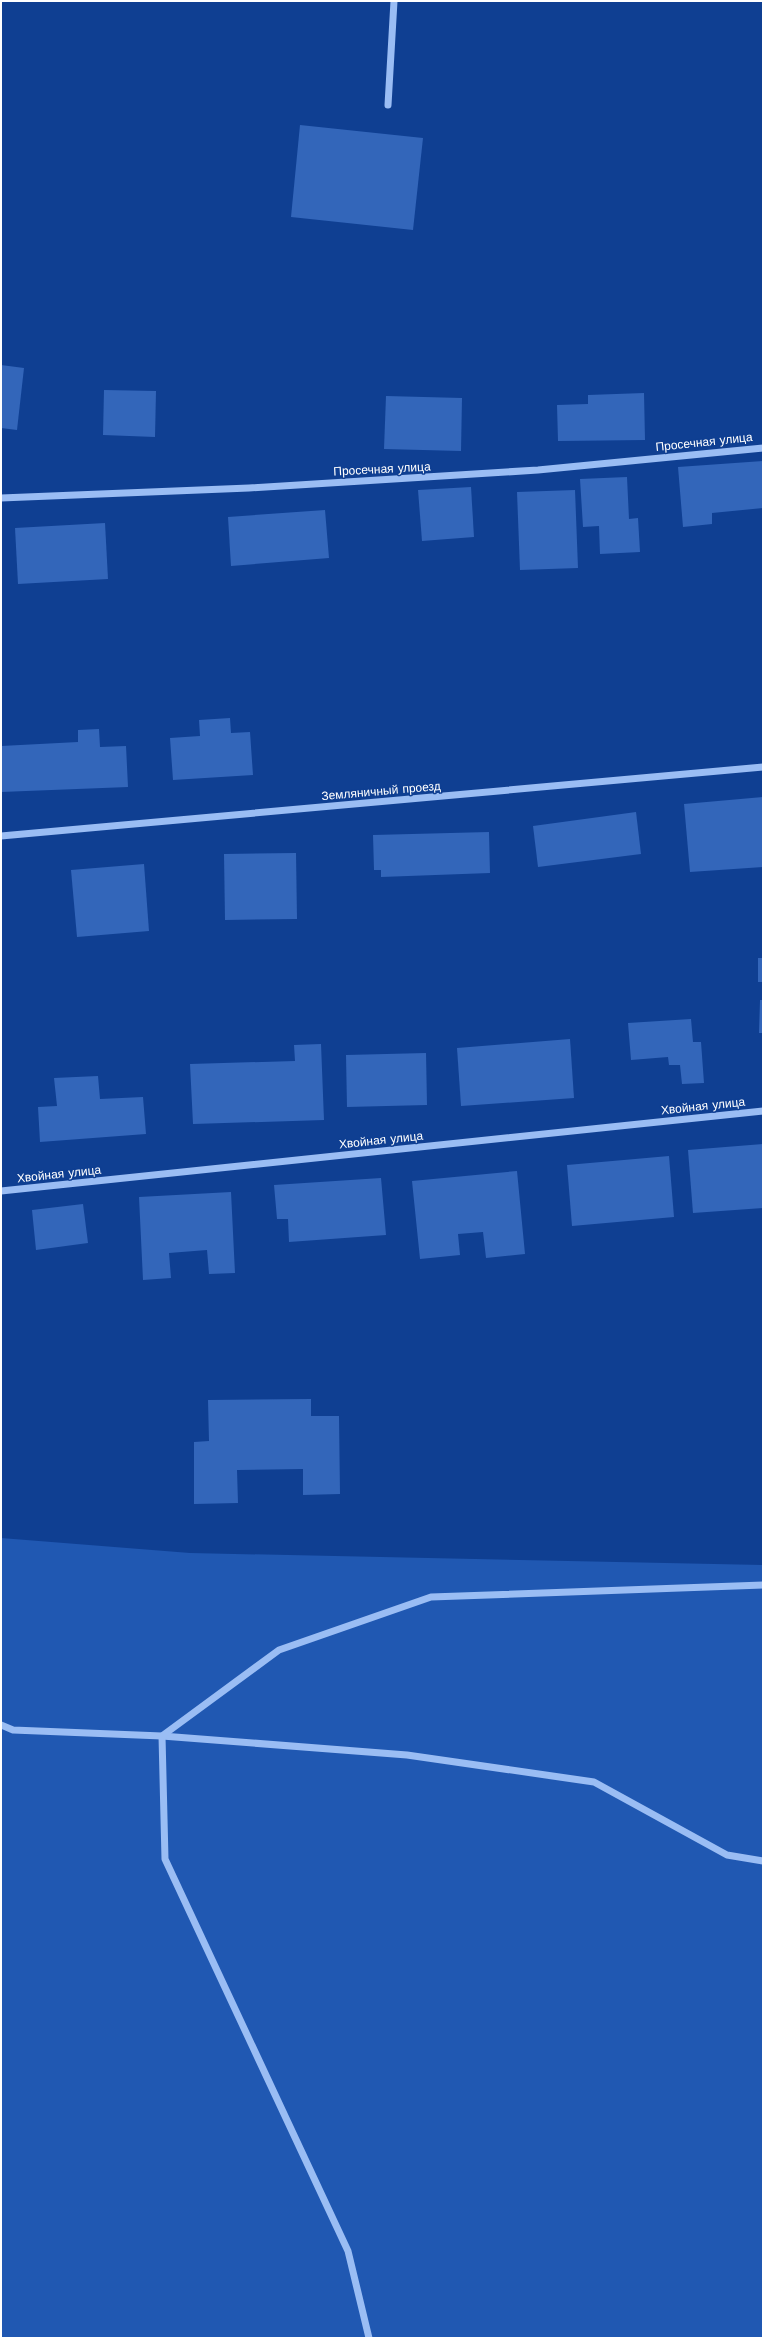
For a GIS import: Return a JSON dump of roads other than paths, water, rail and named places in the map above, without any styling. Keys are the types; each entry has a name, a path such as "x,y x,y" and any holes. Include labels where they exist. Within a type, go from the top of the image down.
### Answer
{"street":[{"path":"388,105 394,1"},
{"name":"Просечная улица","path":"1,498 249,488 538,470 763,448"},
{"name":"Земляничный проезд","path":"1,836 763,767"},
{"name":"Хвойная улица","path":"1,1191 763,1111"},
{"path":"162,1736 279,1650 431,1597 763,1585"},
{"path":"1,1725 13,1730 162,1736 407,1755 594,1782 727,1855 763,1861"},
{"path":"162,1736 165,1859 348,2251 369,2338"}]}
